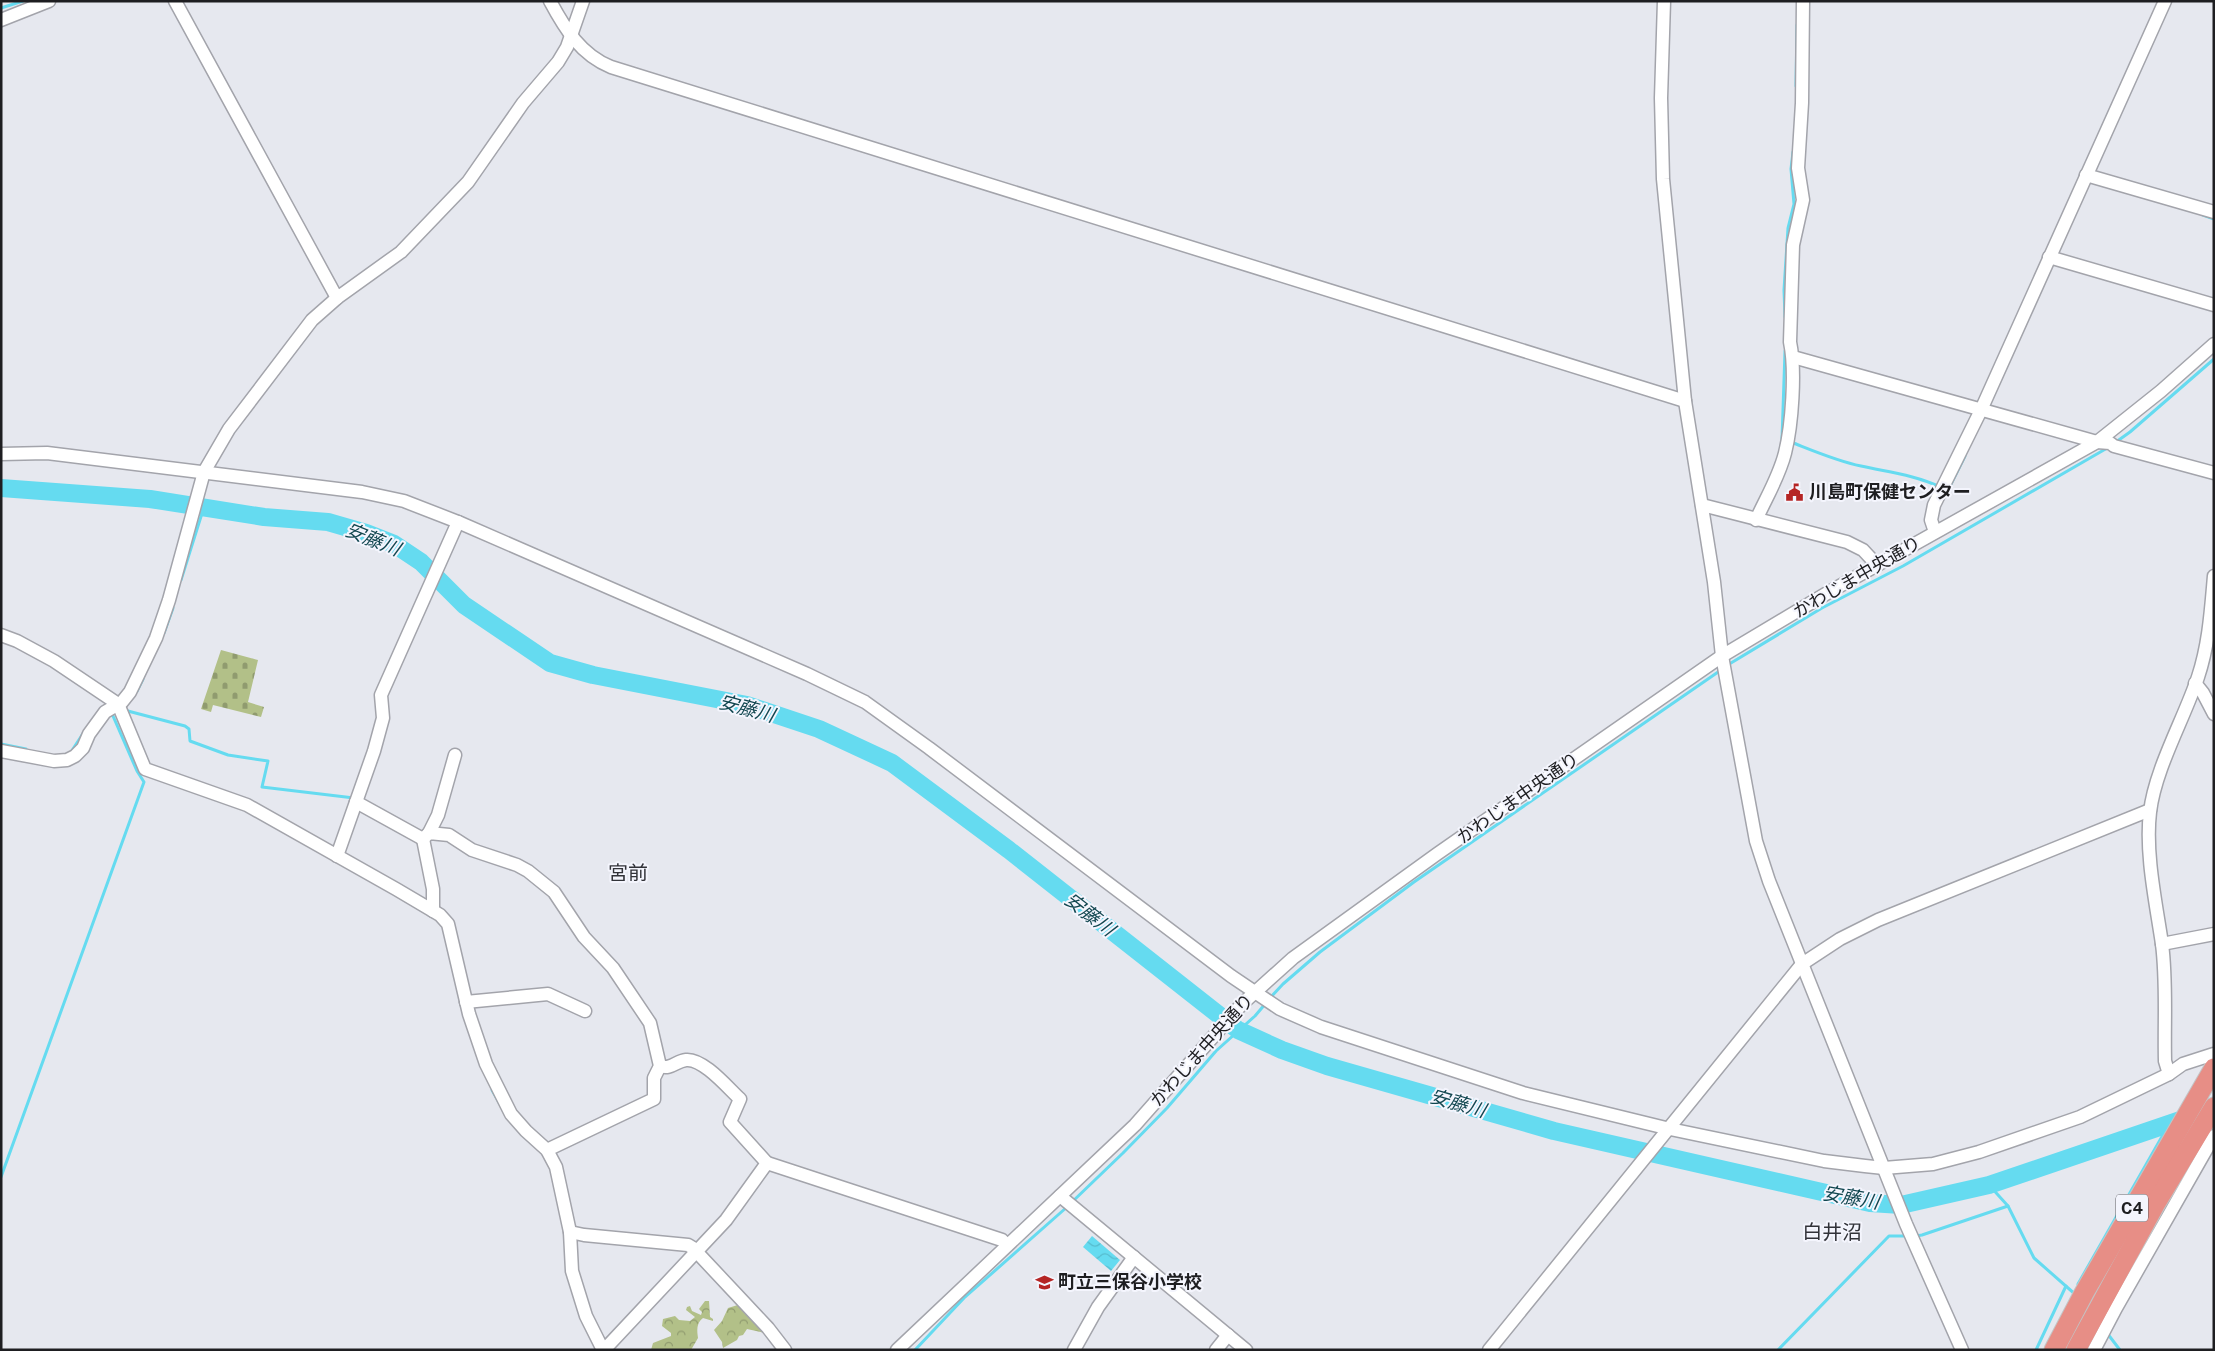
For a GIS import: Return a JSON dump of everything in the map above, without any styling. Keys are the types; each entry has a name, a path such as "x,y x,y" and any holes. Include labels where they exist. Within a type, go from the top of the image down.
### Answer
{"highway":[{"name":"C4","path":"2054,1350 2116,1236 2214,1068"},
{"name":"C4","path":"2076,1350 2142,1228 2214,1107"}],"street":[{"path":"1,20 49,1"},
{"path":"175,1 337,298"},
{"path":"550,1 571,38 594,59 611,67 1685,400"},
{"path":"1,752 48,761 67,760 75,756 83,748 89,734 105,712 122,702 130,692 156,638 169,600 204,472 229,429 293,342 312,320 337,298 400,252 458,194 477,170 523,103 558,62 571,38 583,1"},
{"path":"1664,1 1661,98 1664,179 1685,400 1714,582 1722,656 1756,841 1769,881 1890,1185 1962,1350"},
{"path":"1756,520 1785,453 1788,435 1793,357 1790,342 1793,245 1803,200 1798,168 1802,103 1804,1"},
{"path":"1935,532 1930,520 1934,505 1981,410 2165,1"},
{"path":"2086,175 2214,212"},
{"path":"2049,257 2214,306"},
{"name":"かわじま中央通り","path":"897,1350 1135,1125 1253,992 1293,958 1722,656 1935,532 2107,444 2153,397 2214,344"},
{"path":"1793,357 2214,473"},
{"path":"1,454 47,453 362,492 404,501 458,522 807,674 865,702 1253,992 1280,1009 1321,1027 1456,1072 1563,1104 1670,1129 1824,1160 1884,1168 1933,1164 2053,1128 2169,1074 2183,1064 2214,1054"},
{"path":"1702,505 1847,542 1863,550 1876,565"},
{"path":"337,856 374,751 383,718 381,695 458,522"},
{"path":"2169,1074 2164,1061 2164,972 2152,870 2149,826 2150,810 2166,760 2196,682 2212,613 2214,576"},
{"path":"1,635 17,640 54,661 118,704 145,769 247,805 440,915 448,924 476,1039 486,1064 511,1114 547,1150 556,1167 570,1232 572,1271 586,1316 604,1350 726,1220 767,1164"},
{"path":"2196,682 2214,714"},
{"path":"433,911 426,836 438,815 455,754"},
{"path":"356,802 426,836 449,835 472,850 528,870 554,892 584,937 613,968 650,1023 660,1066 654,1078 654,1099 547,1150"},
{"path":"1489,1350 1802,964 1840,939 1878,920 2150,810"},
{"path":"2162,944 2214,934"},
{"path":"466,1002 548,994 585,1011"},
{"path":"660,1066 671,1067 690,1059 704,1066 740,1099 730,1122 767,1164 1002,1240 1007,1245"},
{"path":"2094,1350 2214,1136"},
{"path":"1060,1196 1246,1350"},
{"path":"570,1232 688,1245 697,1251 768,1328 785,1350"},
{"path":"1074,1350 1107,1294 1134,1257"},
{"path":"1216,1350 1228,1335"}],"green space":[{"path":"221,650 258,660 248,702 264,707 261,717 213,705 211,712 201,709"},
{"path":"705,1301 709,1301 710,1317 713,1321 703,1318 699,1322 698,1338 691,1350 651,1350 653,1343 671,1336 671,1333 662,1326 663,1319 675,1316 679,1320 690,1321 695,1317 686,1310 687,1307 690,1306 692,1311 701,1315 702,1312 699,1309"},
{"path":"741,1304 765,1333 747,1329 737,1340 723,1348 722,1342 714,1330 722,1321 728,1308"}],"water":[{"path":"1092,1236 1120,1260 1111,1271 1083,1247"}],"waterway":[{"path":"1,8 23,1"},
{"path":"1796,86 1797,25"},
{"path":"1785,317 1784,290 1788,228 1794,204 1791,169 1793,152"},
{"path":"2203,215 2214,219"},
{"path":"1782,439 1785,351"},
{"path":"2116,442 2214,359"},
{"path":"1791,442 1826,456 1911,477 1940,487"},
{"path":"1726,666 1822,608 1903,566 2109,447"},
{"path":"1949,488 1965,456"},
{"name":"安藤川","path":"1,488 150,499 264,517 328,522 366,533 394,544 421,562 464,605 550,663 593,675 747,705 819,729 892,763 1009,850 1238,1030 1282,1050 1327,1066 1554,1131 1870,1203 1901,1205 1989,1185 2192,1116"},
{"path":"181,580 204,507"},
{"path":"164,633 173,608"},
{"path":"1270,998 1283,984 1320,952 1414,882 1721,670"},
{"path":"137,691 143,679"},
{"path":"124,710 185,726 189,729 190,741 228,755 268,761 262,787 354,798"},
{"path":"1,1177 144,782 137,771 113,716"},
{"path":"71,752 84,732"},
{"path":"1,744 26,749"},
{"path":"1072,1202 1167,1108 1216,1051 1255,1016 1266,1003"},
{"path":"492,1090 500,1104"},
{"path":"2078,1284 2168,1126"},
{"path":"1989,1185 2008,1206 2034,1258 2076,1295"},
{"path":"1916,1236 2008,1206"},
{"path":"915,1350 964,1298 1067,1207"},
{"path":"1778,1350 1889,1236 1907,1236"},
{"path":"2036,1350 2066,1286"},
{"path":"2107,1333 2120,1350"}],"place":[{"name":"川島町保健センター","path":"1795,492"},
{"name":"町立三保谷小学校","path":"1044,1282"}],"district":[{"name":"宮前","path":"628,873"},
{"name":"白井沼","path":"1832,1232"}]}
